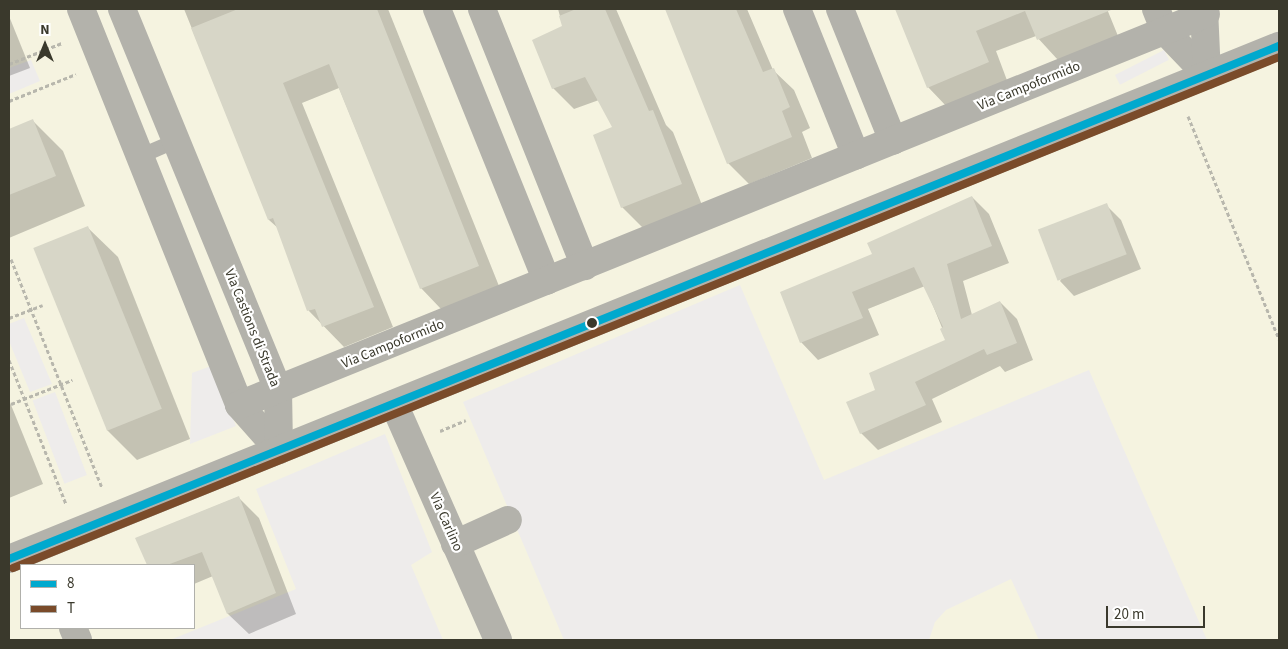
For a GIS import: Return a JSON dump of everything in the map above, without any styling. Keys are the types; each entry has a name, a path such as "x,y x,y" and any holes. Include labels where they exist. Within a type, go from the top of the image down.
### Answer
{"street":[{"name":"Via Castions di Strada","path":"122,9 278,390 279,450"},
{"path":"437,9 547,281"},
{"path":"482,9 585,266"},
{"path":"797,9 856,156"},
{"path":"840,9 893,141"},
{"name":"Via Campoformido","path":"239,406 893,141 1160,20 1205,12 1207,75"},
{"path":"86,20 239,406 279,450"},
{"path":"1160,20 1207,75"},
{"path":"9,559 43,556 77,532 1279,46"},
{"name":"Via Carlino","path":"394,404 498,640"},
{"path":"456,544 508,520"}],"lane":[{"path":"139,156 176,140"}],"path":[{"path":"9,64 86,20"},
{"path":"9,101 103,63"},
{"path":"1176,88 1279,339"},
{"path":"11,259 114,517"},
{"path":"9,318 43,305"},
{"path":"9,360 77,532"},
{"path":"11,404 72,380"},
{"path":"440,431 466,420"}],"shaded area":[{"path":"1164,50 1169,60 1120,85 1115,75"},
{"path":"31,60 40,81 9,94 9,68"},
{"path":"740,285 824,480 1089,370 1207,640 1039,640 1011,579 946,610 935,622 929,640 564,640 463,402"},
{"path":"24,318 52,384 30,392 9,341 9,324"},
{"path":"211,366 236,426 190,444 192,373"},
{"path":"55,392 87,475 64,484 33,401"},
{"path":"385,434 432,552 411,565 443,640 170,640 296,589 256,489"}],"building":[{"path":"238,9 377,9 479,266 420,289 329,64 283,83 374,307 322,327 315,309 307,311 273,218 268,220 191,28"},
{"path":"576,9 605,9 649,111 653,110 682,184 621,208 593,135 612,127 585,77 552,89 532,40 562,26 559,16"},
{"path":"665,9 736,9 763,72 774,68 790,107 782,111 792,137 727,164"},
{"path":"895,9 1111,10 1037,40 1025,11 976,31 989,62 927,88"},
{"path":"33,119 56,176 9,195 9,129"},
{"path":"972,196 992,246 947,264 961,319 1000,301 1017,343 987,355 984,349 915,382 926,405 860,434 846,402 875,390 869,373 945,340 940,329 943,327 914,267 852,292 863,318 800,343 780,292 872,254 867,243"},
{"path":"1107,203 1127,254 1058,281 1038,230"},
{"path":"88,226 162,409 107,431 33,248"},
{"path":"239,496 276,593 227,614 202,552 170,564 147,564 135,538"}],"transit line":[{"name":"8","path":"9,559 1279,46"},
{"name":"T","path":"23,564 1279,57"},
{"name":"T","path":"13,568 20,565"}]}
